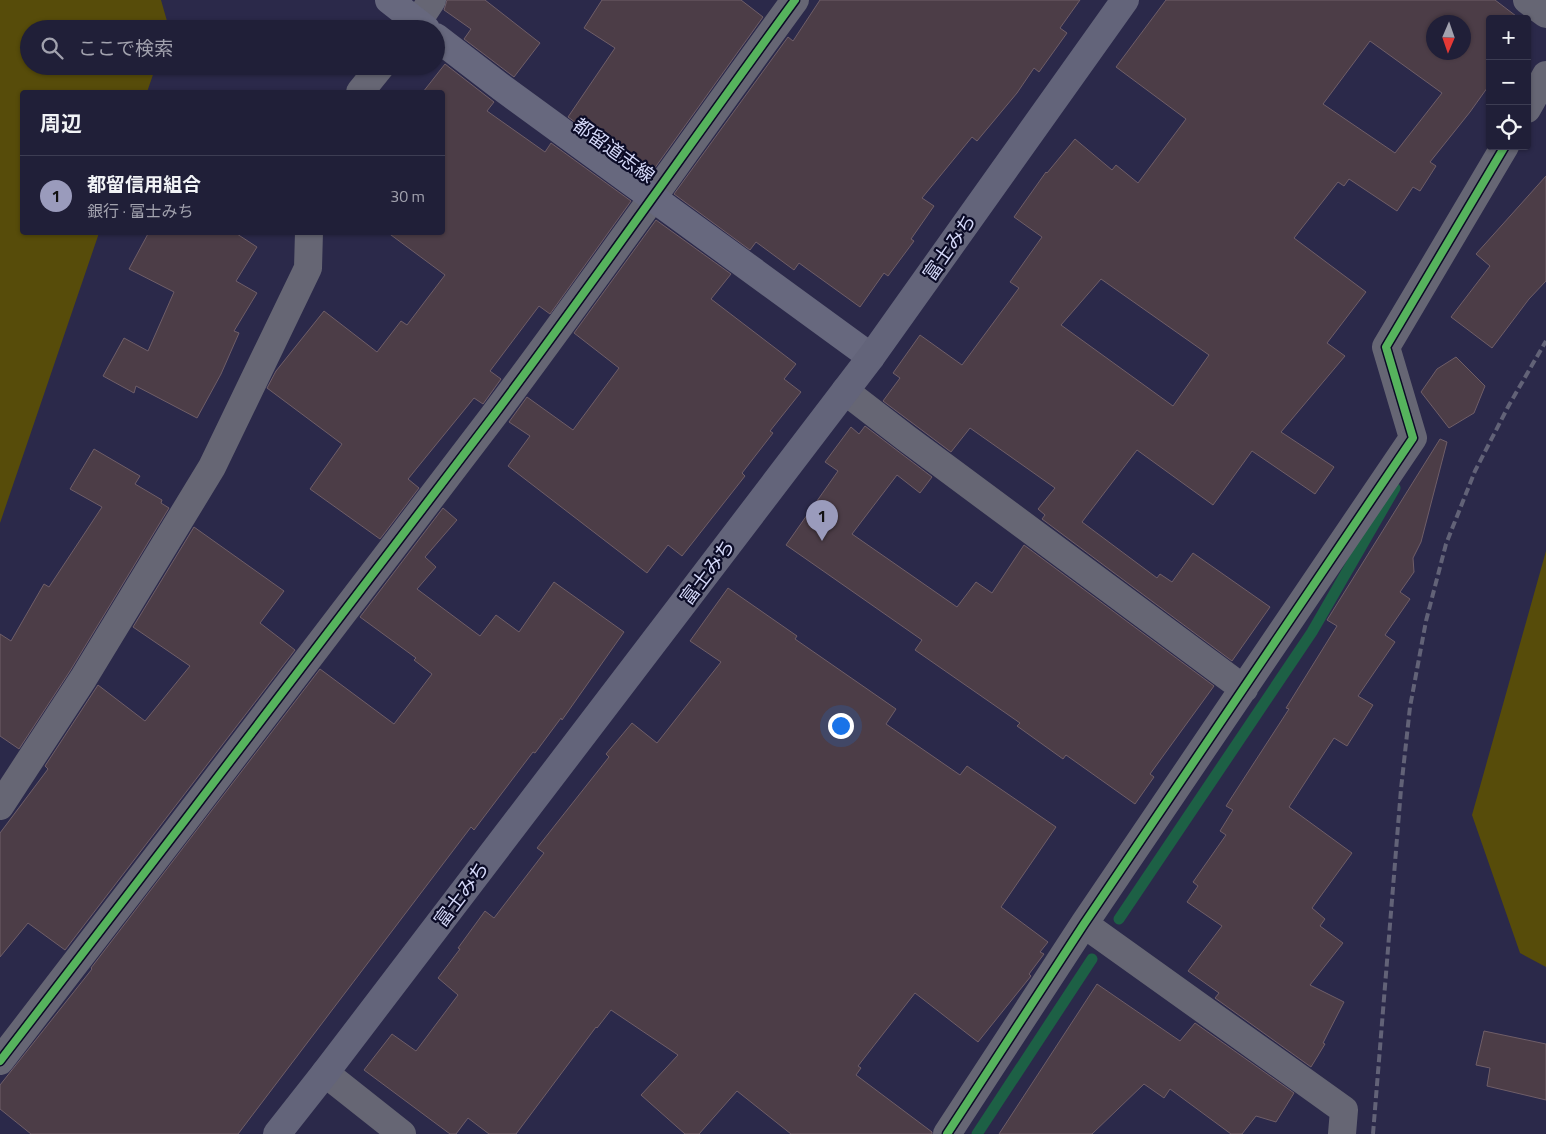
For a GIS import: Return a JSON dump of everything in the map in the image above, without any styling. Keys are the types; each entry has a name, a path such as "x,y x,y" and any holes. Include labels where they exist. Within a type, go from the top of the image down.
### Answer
{"highway":[{"name":"富士みち","path":"277,1134 871,357 1125,0"}],"main road":[{"name":"都留道志線","path":"389,0 420,20"},
{"name":"都留道志線","path":"445,40 501,88 871,357"}],"street":[{"path":"0,1061 489,421 653,198 795,0"},
{"path":"1527,0 1546,14"},
{"path":"362,90 374,75"},
{"path":"1529,105 1546,75"},
{"path":"947,1134 1084,924 1413,438 1386,347 1503,150"},
{"path":"0,806 82,679 212,467 308,268 309,235"},
{"path":"845,391 1244,689"},
{"path":"1084,924 1344,1110 1342,1134"},
{"path":"325,1073 402,1134"}],"shaded area":[{"path":"0,0 161,0 167,20 20,20 20,75 153,75 148,90 20,90 20,235 98,235 0,523"},
{"path":"1546,551 1546,967 1520,953 1472,815"}],"building":[{"path":"447,0 485,0 540,43 514,77 464,39 471,29 444,10"},
{"path":"602,0 741,0 763,17 649,176 568,117 615,48 584,28"},
{"path":"820,0 1080,0 1060,28 1067,33 1039,72 1034,68 1017,93 977,141 972,137 922,198 934,206 911,239 914,241 888,276 884,273 860,307 799,263 794,270 756,242 750,250 674,194 788,37 793,41"},
{"path":"1166,0 1495,0 1515,15 1486,15 1486,90 1430,162 1436,166 1420,191 1413,187 1397,211 1349,179 1344,186 1338,182 1294,238 1366,292 1327,343 1345,356 1281,432 1334,467 1315,494 1252,451 1213,505 1137,450 1082,522 1157,578 1160,574 1172,582 1193,553 1270,607 1232,661 1042,519 1045,515 1038,509 1055,488 970,428 951,452 883,401 900,378 893,373 920,335 962,365 1019,288 1010,282 1042,237 1014,217 1046,172 1075,139 1112,170 1116,165 1138,183 1186,119 1116,67","holes":["1370,41 1442,93 1395,153 1323,104","1101,279 1209,355 1173,406 1061,325"]},
{"path":"445,64 494,102 487,111 545,152 551,143 631,201 550,314 539,306 490,371 501,379 483,404 474,398 408,479 419,488 380,539 310,489 342,444 267,388 276,371 324,311 377,352 401,321 407,325 445,275 391,235 445,235 445,90 425,90 436,75 445,75"},
{"path":"1546,176 1546,281 1529,299 1492,348 1451,317 1490,266 1476,254"},
{"path":"656,220 731,274 711,299 796,364 784,379 801,392 770,431 773,433 742,473 745,476 682,556 668,545 647,573 508,466 530,436 509,422 527,397 573,430 619,368 574,333"},
{"path":"147,235 239,235 257,247 236,281 257,293 234,331 239,333 221,374 197,418 136,386 134,393 103,376 124,338 148,351 174,292 129,269"},
{"path":"1456,357 1485,386 1474,413 1449,428 1421,392 1437,369"},
{"path":"865,426 932,477 920,493 897,475 852,534 957,607 976,582 992,593 1024,545 1214,686 1150,774 1154,777 1135,804 1066,755 1063,759 1017,726 1020,723 915,650 922,640 786,545 838,471 825,462 851,427 859,434"},
{"path":"1440,439 1447,442 1421,542 1413,558 1414,572 1400,592 1410,599 1385,635 1395,642 1358,696 1373,705 1347,746 1334,738 1289,807 1352,853 1312,908 1325,919 1320,926 1343,943 1310,985 1344,1002 1323,1043 1325,1044 1311,1067 1215,998 1219,993 1188,971 1222,926 1187,902 1198,886 1193,882 1226,835 1220,831 1233,810 1226,806 1289,709 1286,708 1337,626 1327,620"},
{"path":"94,449 140,476 135,484 162,500 161,503 169,508 70,671 19,749 0,736 0,634 11,641 44,584 49,587 102,507 70,489"},
{"path":"443,508 457,520 425,557 436,567 417,589 480,636 496,615 519,632 554,582 624,632 562,720 561,718 535,753 533,752 474,830 471,827 238,1134 31,1134 0,1109 0,1085 92,969 320,669 394,724 432,674 414,660 416,658 360,617"},
{"path":"194,527 284,591 260,623 295,650 65,950 28,923 0,957 0,833 48,769 45,766 98,685 145,721 190,666 133,627"},
{"path":"728,588 797,636 795,639 896,709 886,724 960,775 967,766 1056,827 1001,907 1048,942 1040,952 1044,954 1029,974 1031,976 978,1042 915,993 858,1066 861,1068 856,1075 932,1132 932,1134 791,1134 737,1091 699,1134 685,1134 641,1095 678,1055 611,1010 596,1027 516,1134 489,1134 468,1118 456,1134 450,1134 364,1070 392,1034 416,1051 458,995 438,978 485,911 494,918 544,853 537,848 609,757 606,754 632,723 657,743 721,662 690,641"},
{"path":"1097,984 1180,1041 1195,1023 1294,1093 1276,1122 1256,1116 1242,1134 1231,1134 1170,1089 1164,1098 1144,1084 1092,1134 999,1134"},
{"path":"1484,1031 1546,1044 1546,1100 1487,1086 1490,1068 1476,1065"}],"waterway":[{"path":"1119,919 1312,632 1395,488"},
{"path":"977,1134 1092,959"}],"railway":[{"path":"1373,1134 1401,789 1410,707 1426,621 1446,544 1475,471 1509,405 1546,341"}],"cycle path":[{"path":"0,1061 494,415 795,0"},
{"path":"947,1134 1084,924 1413,438 1386,347 1503,150"}],"place":[{"name":"都留信用組合","path":"822,541"}]}
